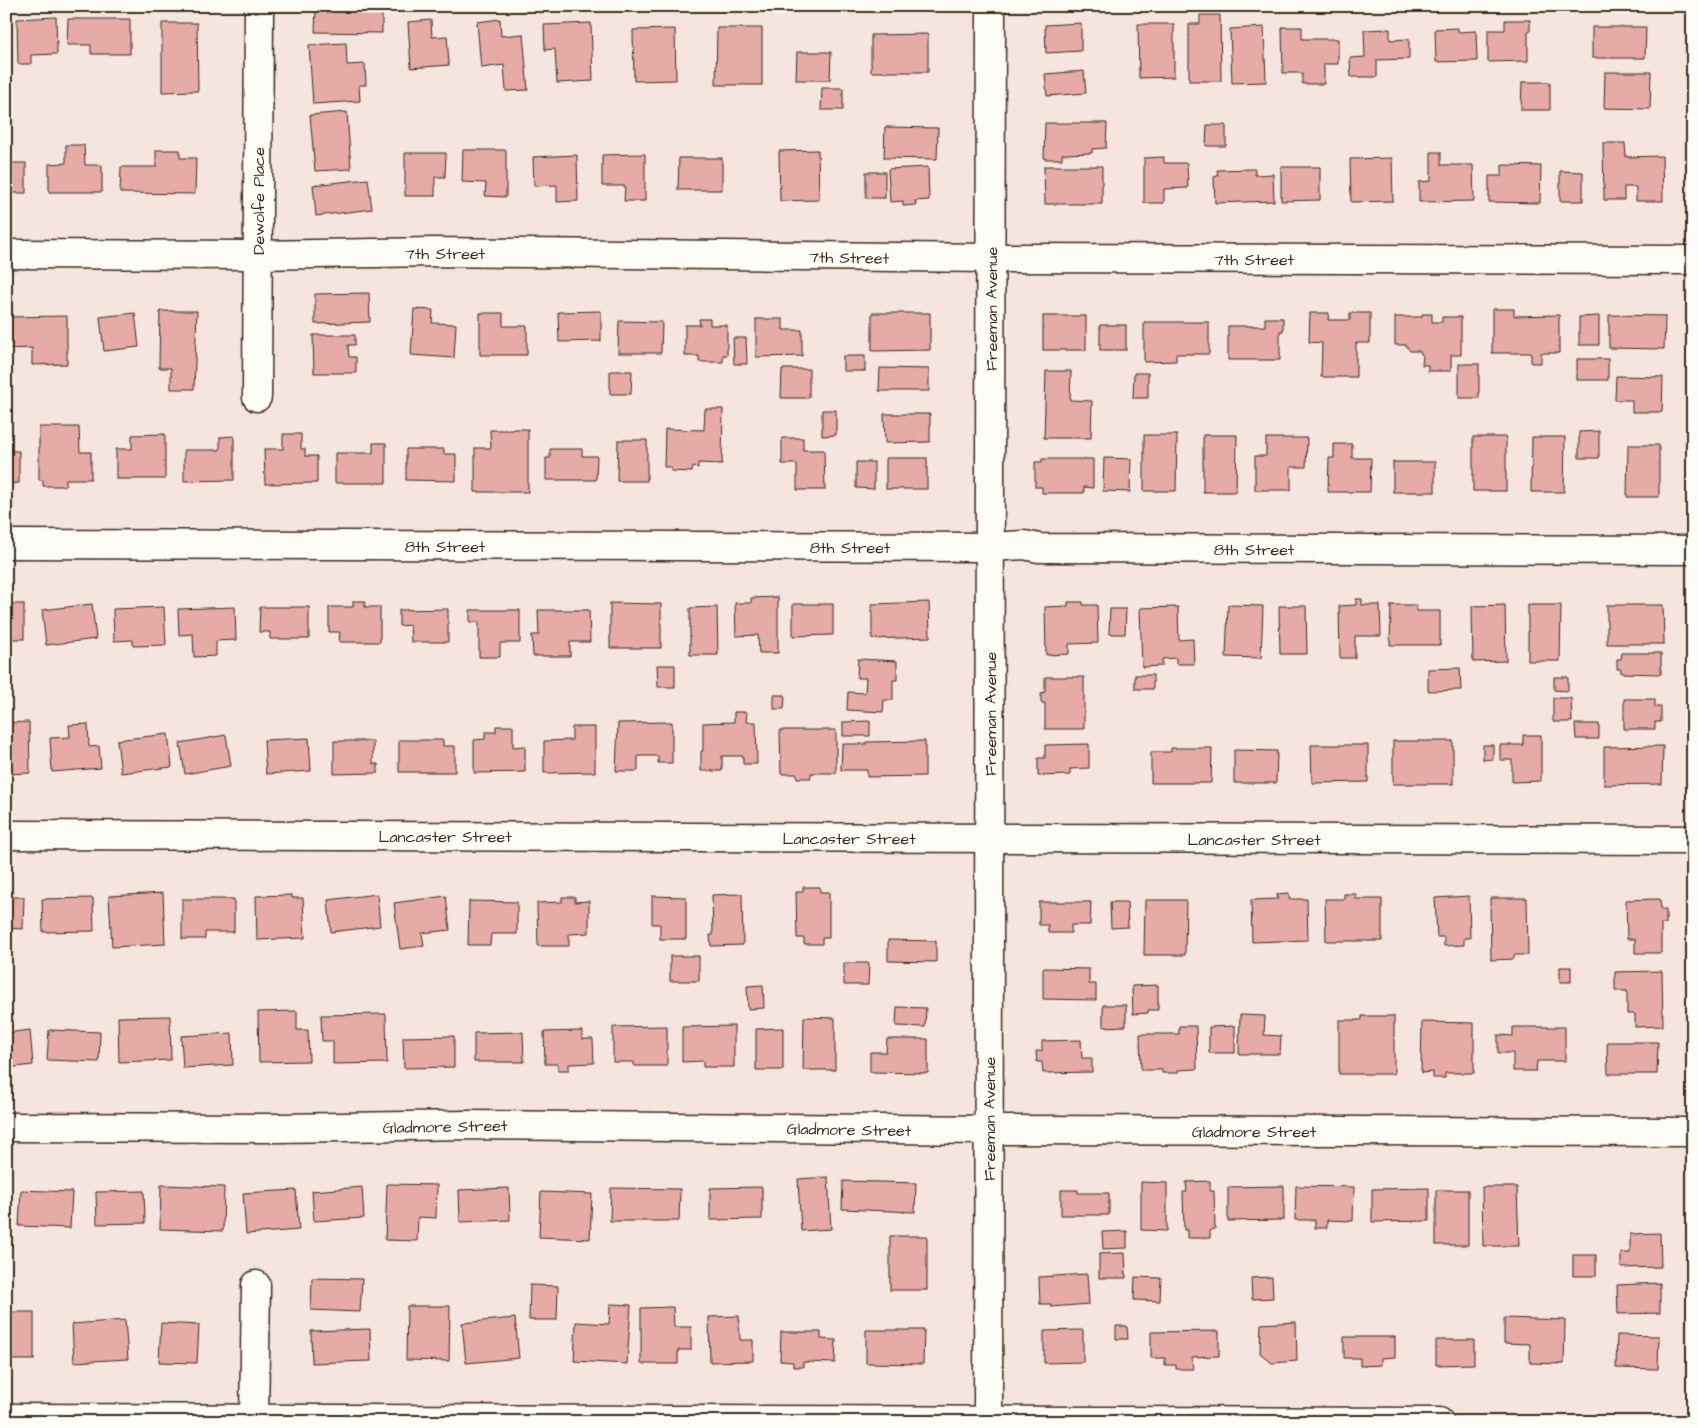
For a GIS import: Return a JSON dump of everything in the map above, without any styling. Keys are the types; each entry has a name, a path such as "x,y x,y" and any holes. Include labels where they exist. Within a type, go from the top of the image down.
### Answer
{"street":[{"name":"Dewolfe Place","path":"257,397 259,6"},
{"name":"Freeman Avenue","path":"988,1421 991,6"},
{"name":"7th Street","path":"6,254 258,255 434,252 991,258 1693,260"},
{"name":"8th Street","path":"6,544 991,547 1024,545 1039,548 1693,550"},
{"name":"Lancaster Street","path":"6,835 1693,840"},
{"name":"Gladmore Street","path":"6,1127 279,1128 468,1125 989,1130 1693,1132"},
{"path":"254,1420 256,1285"},
{"path":"6,1418 1439,1422"}],"building":[{"path":"316,6 382,6 382,33 315,32"},
{"path":"1200,15 1220,15 1221,81 1189,81 1189,24 1200,24"},
{"path":"56,17 57,54 31,55 31,64 18,64 17,19"},
{"path":"68,19 130,19 130,54 91,54 91,45 67,45"},
{"path":"500,19 501,36 523,34 528,90 506,91 504,65 481,68 477,22"},
{"path":"431,20 432,37 447,36 449,65 411,68 408,22"},
{"path":"1505,20 1530,20 1528,61 1488,62 1488,30 1505,30"},
{"path":"162,23 197,23 198,91 162,92"},
{"path":"591,23 593,81 557,83 555,49 545,50 544,25"},
{"path":"1081,23 1081,51 1046,53 1045,25"},
{"path":"1138,24 1174,24 1174,77 1139,78"},
{"path":"1264,27 1266,82 1232,83 1230,29"},
{"path":"1282,27 1302,27 1302,39 1338,39 1338,64 1324,64 1324,84 1302,84 1302,73 1283,73"},
{"path":"1592,27 1646,27 1645,58 1592,58"},
{"path":"717,28 762,28 762,85 716,85"},
{"path":"1458,28 1458,32 1476,31 1477,61 1436,62 1435,29"},
{"path":"675,29 676,80 634,81 633,30"},
{"path":"1390,29 1390,40 1409,39 1409,59 1377,60 1377,77 1351,77 1350,58 1365,57 1364,30"},
{"path":"928,34 928,72 871,72 871,35"},
{"path":"346,43 347,65 365,64 366,85 359,85 360,101 313,104 309,45"},
{"path":"797,52 831,52 830,80 796,80"},
{"path":"1084,71 1086,93 1047,96 1045,74"},
{"path":"1605,72 1651,72 1650,109 1604,108"},
{"path":"1522,82 1550,82 1550,110 1521,110"},
{"path":"822,88 843,88 843,110 821,110"},
{"path":"347,112 351,169 315,171 310,115"},
{"path":"1045,123 1107,123 1106,148 1092,149 1092,153 1062,154 1062,159 1044,159"},
{"path":"1207,125 1226,125 1226,146 1206,146"},
{"path":"885,127 938,128 937,159 884,158"},
{"path":"6,143 10,143 10,163 26,163 26,193 6,193"},
{"path":"1603,143 1625,143 1626,157 1662,156 1663,201 1636,201 1636,187 1624,187 1624,200 1604,200"},
{"path":"66,145 84,145 85,165 102,165 102,192 49,192 49,164 66,163"},
{"path":"156,150 180,150 180,158 196,158 195,194 120,193 121,167 156,167"},
{"path":"463,150 506,150 506,197 485,196 486,183 462,182"},
{"path":"818,150 819,200 780,201 779,151"},
{"path":"1431,152 1441,152 1441,165 1473,165 1474,201 1419,202 1419,182 1431,181"},
{"path":"405,153 446,153 445,177 435,177 435,196 405,196"},
{"path":"645,154 645,201 624,201 625,186 602,186 602,155"},
{"path":"577,155 578,201 557,202 557,185 534,186 533,157"},
{"path":"1164,157 1164,163 1187,163 1188,188 1164,189 1164,203 1144,203 1144,158"},
{"path":"679,158 722,158 722,190 678,190"},
{"path":"1392,158 1393,201 1351,202 1350,159"},
{"path":"1502,165 1541,166 1540,203 1489,202 1489,176 1502,176"},
{"path":"1044,166 1102,166 1102,204 1045,204"},
{"path":"928,167 929,200 915,201 916,205 903,206 903,201 890,202 888,169"},
{"path":"1281,167 1320,167 1320,200 1281,201"},
{"path":"1255,169 1255,175 1273,174 1274,201 1215,203 1214,177 1218,176 1217,170"},
{"path":"1560,171 1583,172 1583,201 1560,201"},
{"path":"866,172 885,172 885,198 866,198"},
{"path":"368,179 372,209 316,216 313,185"},
{"path":"369,293 370,322 315,324 315,294"},
{"path":"414,309 433,310 432,323 456,324 454,358 411,355"},
{"path":"1492,309 1514,309 1514,316 1559,315 1559,353 1541,353 1541,363 1531,363 1531,353 1492,353"},
{"path":"160,311 197,311 194,389 171,389 171,368 159,368"},
{"path":"601,311 601,341 559,342 558,312"},
{"path":"135,313 139,347 104,351 100,317"},
{"path":"480,313 503,313 503,326 527,326 527,355 480,355"},
{"path":"872,313 930,313 930,350 872,351"},
{"path":"1310,313 1329,313 1328,320 1350,320 1350,313 1370,313 1370,343 1356,343 1356,377 1321,377 1322,343 1309,342"},
{"path":"1422,314 1432,314 1432,322 1442,322 1442,317 1461,317 1461,355 1451,355 1451,371 1428,371 1428,365 1422,365 1423,356 1419,351 1410,351 1406,345 1395,345 1395,317 1422,317"},
{"path":"1609,315 1665,316 1664,349 1609,348"},
{"path":"67,316 67,364 32,365 32,348 6,349 6,317"},
{"path":"1043,316 1086,316 1086,350 1043,350"},
{"path":"1599,316 1599,345 1579,345 1579,317"},
{"path":"1265,318 1283,318 1283,331 1280,331 1280,360 1228,360 1228,326 1265,326"},
{"path":"699,319 710,319 710,325 727,325 727,355 723,355 723,362 699,362 699,356 685,356 685,325 700,325"},
{"path":"756,319 783,319 783,330 802,330 802,356 756,357"},
{"path":"619,321 662,322 661,353 618,353"},
{"path":"1144,322 1209,322 1209,354 1176,354 1176,361 1144,362"},
{"path":"1100,325 1126,325 1126,350 1100,350"},
{"path":"313,335 355,335 355,345 348,345 349,357 356,357 356,373 314,373"},
{"path":"733,338 746,338 747,364 734,364"},
{"path":"843,356 865,356 865,371 843,371"},
{"path":"1577,359 1608,359 1608,380 1577,380"},
{"path":"1459,364 1479,364 1479,398 1459,398"},
{"path":"880,368 929,369 929,391 879,391"},
{"path":"782,369 809,369 809,398 781,398"},
{"path":"610,371 632,371 631,394 610,394"},
{"path":"1046,371 1071,371 1070,400 1092,401 1091,438 1044,438"},
{"path":"1134,373 1148,373 1148,398 1133,398"},
{"path":"1616,376 1663,377 1662,412 1632,412 1632,400 1615,400"},
{"path":"705,409 723,409 722,464 698,463 698,468 693,467 692,472 671,471 671,467 664,467 665,429 704,430"},
{"path":"822,410 836,410 836,435 822,436"},
{"path":"884,414 930,414 930,442 885,443"},
{"path":"39,427 79,427 80,452 91,452 91,479 66,479 66,486 43,486 43,480 39,480"},
{"path":"528,429 528,492 475,492 475,448 491,448 490,430"},
{"path":"1599,431 1599,458 1579,458 1579,432"},
{"path":"165,434 165,479 116,479 116,449 132,449 132,435"},
{"path":"283,434 301,434 301,449 305,449 305,456 317,456 317,483 265,484 264,449 283,449"},
{"path":"1144,435 1177,435 1176,491 1144,491"},
{"path":"1203,435 1237,435 1236,492 1203,492"},
{"path":"234,436 234,480 184,481 184,450 220,450 220,437"},
{"path":"1473,437 1506,437 1506,491 1473,491"},
{"path":"1532,437 1565,437 1564,492 1531,492"},
{"path":"782,438 803,438 803,450 824,450 825,490 797,490 797,464 782,464"},
{"path":"1266,438 1307,438 1306,467 1291,467 1291,490 1255,490 1255,456 1266,456"},
{"path":"618,440 647,440 647,481 617,481"},
{"path":"373,443 386,443 386,483 335,483 335,453 373,453"},
{"path":"1334,444 1352,444 1352,458 1371,458 1370,492 1328,492 1329,458 1334,458"},
{"path":"1628,445 1659,445 1659,497 1627,497"},
{"path":"406,449 444,449 444,454 456,454 456,481 406,480"},
{"path":"550,449 582,449 582,456 597,456 596,480 546,480 546,458 550,458"},
{"path":"6,451 19,451 19,483 6,484"},
{"path":"886,458 927,458 927,489 886,489"},
{"path":"1104,458 1131,459 1130,492 1103,491"},
{"path":"1042,459 1093,459 1093,488 1084,487 1084,493 1042,493 1042,487 1035,487 1035,462 1042,462"},
{"path":"856,462 874,462 874,489 856,488"},
{"path":"1393,462 1435,462 1435,492 1393,492"},
{"path":"778,597 778,653 759,653 758,635 736,636 735,603 751,603 751,598"},
{"path":"1356,599 1362,599 1362,605 1380,605 1381,636 1355,636 1355,658 1340,658 1339,606 1356,605"},
{"path":"353,601 365,601 365,607 380,607 380,642 339,642 340,632 329,632 329,607 353,607"},
{"path":"929,602 930,637 872,639 872,604"},
{"path":"1068,602 1083,602 1083,605 1097,605 1098,643 1069,644 1069,654 1046,655 1045,607 1068,606"},
{"path":"610,603 661,604 661,648 610,648"},
{"path":"6,604 24,604 24,639 6,639"},
{"path":"92,604 96,639 46,645 42,610"},
{"path":"793,604 833,604 833,635 793,636"},
{"path":"1228,605 1263,606 1261,658 1226,657"},
{"path":"1391,605 1416,605 1416,611 1440,611 1440,645 1390,645"},
{"path":"1505,605 1506,661 1473,662 1472,606"},
{"path":"1528,605 1561,605 1560,661 1528,661"},
{"path":"1607,605 1663,605 1664,644 1607,644"},
{"path":"1279,606 1306,606 1307,654 1280,654"},
{"path":"164,607 166,645 133,646 133,640 114,641 113,609"},
{"path":"235,607 236,640 216,641 216,656 194,657 193,634 179,635 178,609"},
{"path":"260,607 309,607 309,639 270,639 270,632 259,632"},
{"path":"717,607 718,655 690,655 690,608"},
{"path":"1178,607 1179,640 1193,639 1194,664 1176,664 1176,658 1162,659 1162,666 1142,667 1140,608"},
{"path":"448,609 448,642 411,642 410,625 399,626 399,610"},
{"path":"1110,609 1126,609 1125,634 1109,634"},
{"path":"470,610 520,610 520,643 500,643 500,657 479,657 479,622 470,622"},
{"path":"538,610 589,610 590,642 570,642 570,656 533,656 532,635 539,635"},
{"path":"1622,653 1661,653 1661,674 1621,673 1621,669 1617,669 1617,659 1621,659"},
{"path":"858,659 897,661 897,680 893,680 893,700 884,700 883,712 847,710 848,692 865,693 866,678 857,678"},
{"path":"657,665 675,665 675,687 658,687"},
{"path":"1460,668 1461,690 1428,691 1428,669"},
{"path":"1135,675 1153,675 1153,689 1135,689"},
{"path":"1045,677 1084,677 1084,729 1045,729 1045,703 1041,703 1041,693 1045,692"},
{"path":"1554,677 1568,677 1568,691 1554,690"},
{"path":"774,695 785,695 784,709 774,709"},
{"path":"1553,698 1571,698 1572,722 1553,722"},
{"path":"1624,699 1655,699 1655,707 1661,707 1661,722 1655,722 1655,729 1624,729"},
{"path":"734,712 747,712 746,722 756,722 757,764 743,764 743,756 722,756 722,771 701,771 703,723 734,722"},
{"path":"870,721 870,736 843,736 843,722"},
{"path":"29,722 30,773 6,774 6,723"},
{"path":"672,722 672,763 658,763 658,756 638,756 638,771 616,771 618,723"},
{"path":"88,724 89,747 99,746 101,768 52,772 50,738 70,737 69,725"},
{"path":"1575,724 1599,724 1599,739 1576,739"},
{"path":"496,726 513,726 513,747 525,746 525,772 474,773 474,740 485,739 485,732 496,732"},
{"path":"572,727 595,727 595,772 544,773 544,741 572,740"},
{"path":"780,730 836,730 836,773 811,773 811,778 797,778 797,774 781,774"},
{"path":"168,734 172,767 121,773 117,740"},
{"path":"226,735 231,766 185,774 180,743"},
{"path":"1523,735 1541,735 1541,781 1512,782 1512,760 1500,760 1500,745 1523,745"},
{"path":"309,738 311,771 266,774 264,740"},
{"path":"399,740 443,740 443,746 455,746 455,772 399,772"},
{"path":"334,741 373,741 373,764 378,764 378,773 334,774"},
{"path":"925,741 925,776 867,777 867,770 841,770 842,744"},
{"path":"1393,741 1453,741 1453,784 1393,784"},
{"path":"1089,744 1089,768 1070,769 1070,775 1038,776 1038,758 1045,758 1045,745"},
{"path":"1311,745 1368,745 1368,782 1312,783"},
{"path":"1483,745 1493,745 1493,759 1483,760"},
{"path":"1663,746 1662,784 1604,785 1604,747"},
{"path":"1171,748 1212,748 1211,783 1151,783 1151,752 1171,752"},
{"path":"1234,750 1277,751 1276,783 1234,783"},
{"path":"803,887 820,887 820,892 829,892 829,938 822,938 822,944 804,944 804,938 797,938 796,892 803,892"},
{"path":"163,893 165,944 112,947 109,896"},
{"path":"1289,893 1289,899 1307,899 1308,940 1252,942 1251,900 1278,899 1277,894"},
{"path":"377,894 380,926 331,932 328,900"},
{"path":"742,894 743,945 711,946 710,935 713,935 712,895"},
{"path":"1344,894 1356,894 1356,899 1382,899 1382,941 1326,941 1325,899 1344,899"},
{"path":"292,895 292,898 303,898 305,938 257,940 256,896"},
{"path":"446,896 450,930 422,933 424,946 400,949 394,903"},
{"path":"652,896 686,897 686,939 660,939 660,924 652,924"},
{"path":"1469,896 1470,938 1464,938 1464,945 1444,946 1444,937 1437,937 1435,898"},
{"path":"6,897 24,897 23,929 6,928"},
{"path":"562,897 575,897 575,902 589,901 589,933 569,934 569,946 538,946 537,903 562,902"},
{"path":"93,898 94,931 43,932 42,899"},
{"path":"1490,898 1527,898 1528,955 1514,955 1514,959 1491,960"},
{"path":"182,899 234,899 234,932 205,932 205,939 182,939"},
{"path":"1660,899 1661,910 1666,910 1666,924 1661,924 1661,953 1635,953 1635,939 1627,939 1626,900"},
{"path":"1145,900 1186,900 1185,955 1144,955"},
{"path":"469,901 517,902 517,934 491,934 490,945 468,945"},
{"path":"1039,902 1091,902 1090,925 1071,925 1071,933 1048,933 1048,925 1039,925"},
{"path":"1110,902 1127,902 1128,927 1111,928"},
{"path":"888,940 936,941 936,962 888,961"},
{"path":"670,956 699,956 699,981 670,981"},
{"path":"844,963 869,963 868,985 844,985"},
{"path":"1560,967 1571,967 1571,982 1560,982"},
{"path":"1043,968 1089,969 1089,984 1096,984 1096,1000 1043,999"},
{"path":"1662,971 1663,1026 1635,1027 1635,1014 1627,1014 1627,991 1615,991 1615,972"},
{"path":"763,985 764,1008 748,1009 747,986"},
{"path":"1158,985 1158,1010 1148,1010 1148,1013 1133,1014 1132,986"},
{"path":"1103,1005 1126,1005 1126,1026 1103,1027"},
{"path":"897,1007 926,1008 925,1027 896,1026"},
{"path":"297,1011 297,1030 308,1030 309,1061 259,1062 258,1012"},
{"path":"386,1014 387,1063 333,1064 333,1041 322,1041 321,1015"},
{"path":"1240,1015 1265,1016 1264,1035 1281,1036 1280,1054 1239,1054"},
{"path":"170,1016 171,1060 119,1062 118,1017"},
{"path":"1362,1016 1394,1016 1394,1074 1339,1074 1339,1020 1362,1020"},
{"path":"804,1017 835,1018 835,1070 803,1070"},
{"path":"1422,1022 1474,1023 1474,1073 1445,1073 1445,1078 1433,1078 1433,1072 1421,1073"},
{"path":"667,1026 667,1066 634,1066 634,1062 613,1062 613,1027"},
{"path":"734,1026 734,1067 703,1067 703,1061 682,1062 682,1027"},
{"path":"1179,1026 1196,1026 1197,1069 1178,1070 1178,1073 1162,1073 1162,1070 1141,1070 1140,1034 1179,1034"},
{"path":"1235,1026 1235,1053 1209,1053 1209,1027"},
{"path":"1513,1027 1565,1027 1565,1061 1537,1061 1536,1071 1513,1071 1513,1053 1498,1053 1498,1035 1513,1036"},
{"path":"783,1028 783,1070 756,1070 756,1029"},
{"path":"30,1030 33,1065 6,1068 6,1033"},
{"path":"49,1030 100,1032 99,1062 47,1060"},
{"path":"582,1031 582,1039 593,1039 594,1063 569,1064 569,1070 558,1070 558,1064 545,1064 544,1032"},
{"path":"523,1032 524,1062 474,1062 474,1033"},
{"path":"232,1033 233,1065 183,1068 181,1036"},
{"path":"454,1036 454,1067 404,1068 403,1037"},
{"path":"887,1039 928,1039 928,1073 870,1072 870,1052 886,1052"},
{"path":"1081,1040 1082,1058 1092,1058 1092,1072 1043,1073 1042,1062 1037,1062 1036,1051 1042,1051 1042,1041"},
{"path":"1607,1042 1658,1042 1657,1074 1608,1074"},
{"path":"828,1177 831,1229 801,1231 798,1179"},
{"path":"843,1181 916,1183 915,1212 842,1209"},
{"path":"1210,1181 1210,1191 1214,1191 1215,1229 1210,1230 1210,1238 1187,1238 1187,1230 1184,1230 1183,1192 1187,1192 1186,1182"},
{"path":"1141,1182 1167,1183 1167,1231 1141,1230"},
{"path":"387,1184 437,1185 436,1218 418,1217 417,1241 385,1240"},
{"path":"161,1185 224,1187 223,1231 160,1229"},
{"path":"1284,1186 1284,1220 1228,1221 1228,1187"},
{"path":"1296,1186 1354,1187 1353,1221 1327,1220 1327,1228 1315,1228 1315,1220 1295,1220"},
{"path":"362,1187 364,1218 314,1221 312,1191"},
{"path":"762,1187 762,1219 710,1220 710,1188"},
{"path":"1482,1187 1517,1187 1519,1246 1483,1246"},
{"path":"509,1188 510,1220 460,1222 459,1190"},
{"path":"611,1188 680,1189 679,1221 610,1221"},
{"path":"1429,1188 1429,1221 1372,1222 1372,1189"},
{"path":"21,1190 72,1192 70,1228 19,1226"},
{"path":"296,1190 299,1230 246,1234 243,1193"},
{"path":"1061,1190 1078,1190 1078,1193 1109,1193 1109,1215 1061,1215"},
{"path":"1436,1190 1468,1190 1468,1245 1436,1245"},
{"path":"144,1191 145,1223 97,1224 96,1192"},
{"path":"541,1192 592,1194 590,1239 539,1237"},
{"path":"1127,1231 1127,1248 1103,1249 1102,1232"},
{"path":"1660,1233 1661,1267 1621,1268 1621,1253 1630,1253 1630,1234"},
{"path":"890,1236 927,1236 927,1290 890,1290"},
{"path":"1125,1253 1126,1278 1099,1278 1099,1254"},
{"path":"1573,1255 1596,1255 1596,1276 1573,1276"},
{"path":"1087,1274 1089,1304 1051,1307 1051,1304 1040,1304 1039,1277"},
{"path":"1135,1277 1161,1278 1160,1301 1134,1300"},
{"path":"1272,1277 1273,1298 1252,1299 1251,1278"},
{"path":"312,1278 362,1279 360,1312 311,1310"},
{"path":"1660,1283 1660,1313 1618,1314 1617,1285"},
{"path":"530,1285 558,1286 557,1320 529,1320"},
{"path":"610,1304 631,1305 627,1364 574,1361 576,1322 609,1324"},
{"path":"407,1306 450,1306 449,1361 406,1360"},
{"path":"673,1307 674,1327 691,1327 691,1350 678,1350 678,1364 641,1364 641,1308"},
{"path":"6,1312 34,1312 34,1360 6,1360"},
{"path":"739,1316 740,1340 753,1340 753,1361 710,1362 709,1317"},
{"path":"515,1318 519,1358 466,1363 462,1323"},
{"path":"1504,1318 1565,1320 1564,1364 1530,1363 1530,1344 1504,1343"},
{"path":"125,1320 128,1359 74,1362 72,1324"},
{"path":"1296,1322 1297,1361 1272,1363 1260,1353 1261,1324"},
{"path":"161,1323 199,1325 197,1363 159,1362"},
{"path":"1116,1326 1127,1326 1128,1339 1116,1339"},
{"path":"370,1329 371,1361 312,1363 311,1331"},
{"path":"866,1330 924,1330 923,1364 866,1363"},
{"path":"1083,1330 1083,1362 1044,1363 1044,1331"},
{"path":"1219,1331 1219,1356 1192,1357 1193,1369 1176,1369 1176,1365 1165,1365 1165,1358 1151,1358 1151,1332"},
{"path":"781,1332 821,1332 821,1339 836,1340 835,1363 803,1362 803,1367 793,1367 793,1362 780,1361"},
{"path":"1617,1335 1659,1336 1658,1369 1616,1368"},
{"path":"1344,1337 1395,1337 1395,1357 1381,1358 1381,1365 1360,1366 1360,1358 1344,1358"},
{"path":"1436,1340 1474,1340 1474,1364 1436,1365"}]}
